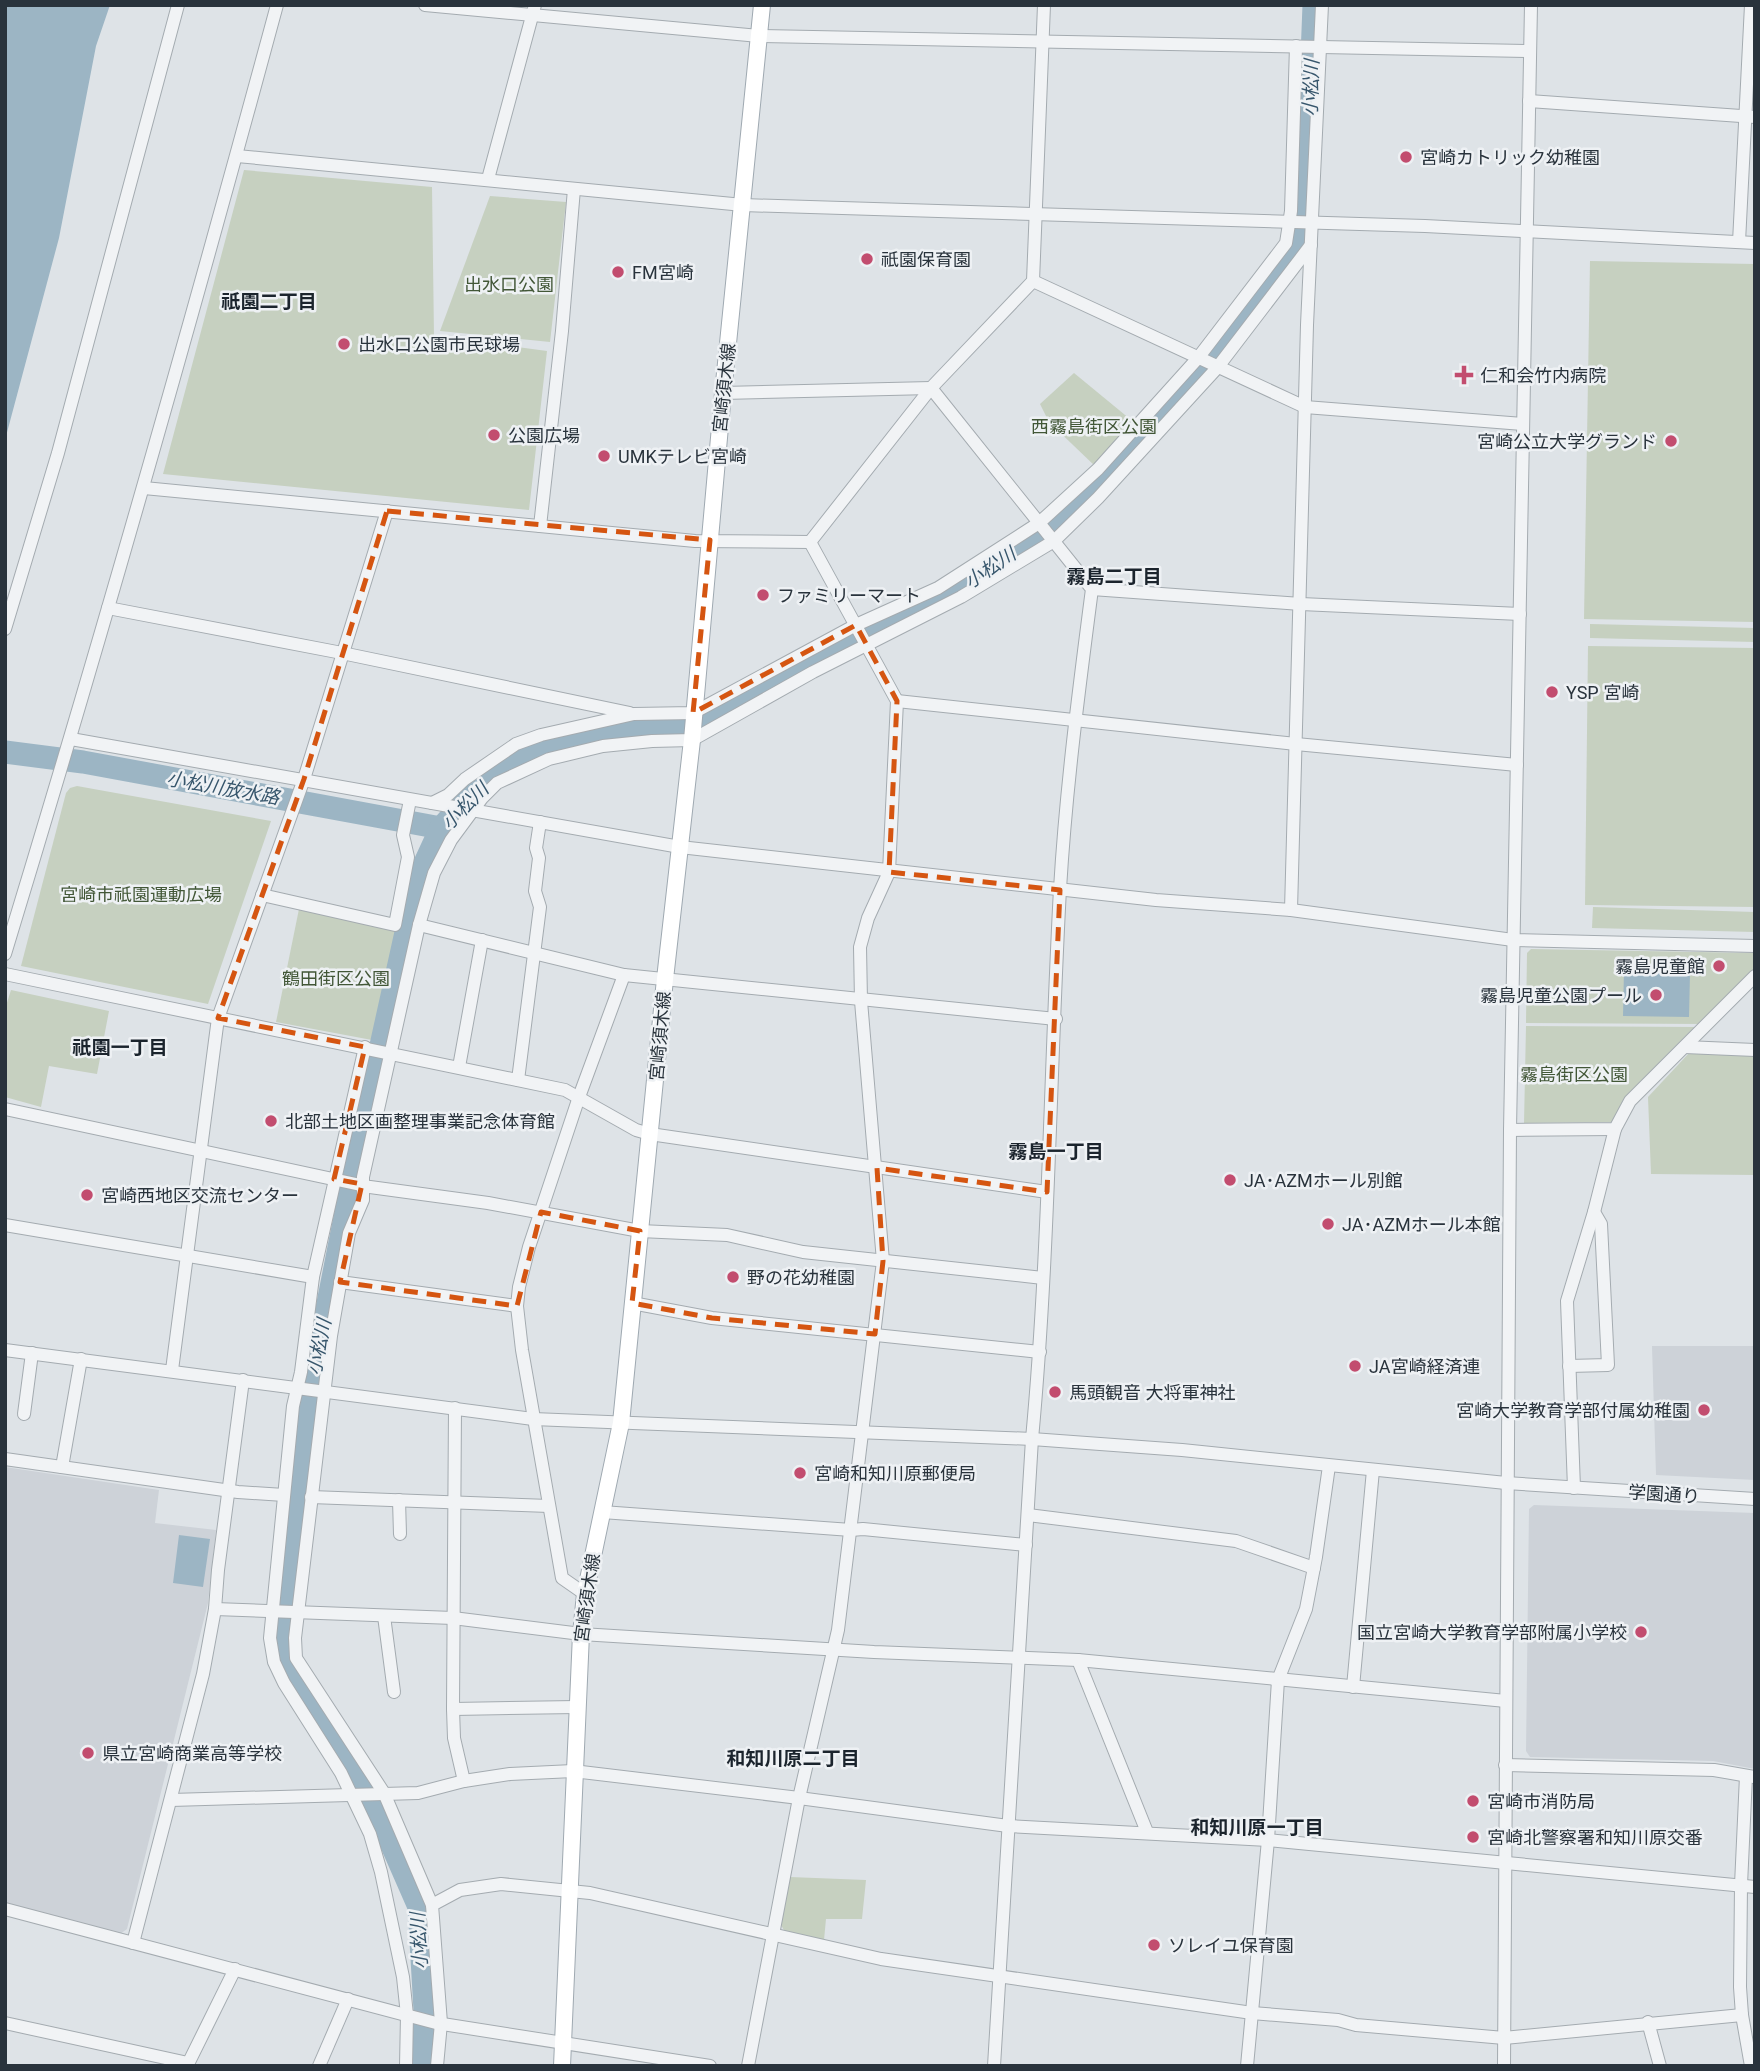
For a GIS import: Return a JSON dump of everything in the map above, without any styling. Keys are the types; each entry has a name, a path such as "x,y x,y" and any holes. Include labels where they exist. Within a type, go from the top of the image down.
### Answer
{"main road":[{"name":"宮崎須木線","path":"562,2066 581,1634 585,1594 621,1423 692,738 762,5"}],"street":[{"path":"5,629 58,453 178,5"},
{"path":"5,954 145,488 277,5"},
{"path":"425,5 534,11 759,36 1530,51"},
{"path":"810,542 931,388 1033,281 1044,5"},
{"path":"1291,910 1305,407 1322,5"},
{"path":"1504,2066 1510,1130 1531,5"},
{"path":"1739,242 1749,117 1751,5"},
{"path":"488,179 534,11"},
{"path":"432,803 448,795 465,779 516,744 541,735 634,714 693,713 856,625 938,588 1039,523 1098,469 1200,359 1286,243 1296,46"},
{"path":"1529,101 1749,117"},
{"path":"237,156 743,205 1289,223 1755,243"},
{"path":"540,526 562,331 574,189"},
{"path":"437,2066 439,2023 432,1905 384,1793 296,1658 297,1612 323,1390 340,1282 349,1233 363,1200 362,1184 419,925 434,873 471,810 497,783 517,772 549,759 603,746 692,738 961,597 1054,541 1098,498 1216,367 1311,245"},
{"path":"1033,281 1305,407 1523,425"},
{"path":"723,393 931,388"},
{"path":"931,388 1092,589 1068,780 1060,890 1040,1352 1032,1439 993,2066"},
{"path":"145,488 695,541 810,542"},
{"path":"172,1370 218,1018 304,779 387,511"},
{"path":"748,2066 799,1798 838,1630 883,1261 860,947 867,918 889,872 897,701 810,542"},
{"path":"1092,589 1301,604 1520,614"},
{"path":"108,608 342,653 634,714"},
{"path":"897,701 1517,765"},
{"path":"70,743 304,779 680,847 1060,890 1291,910 1513,940 1755,946"},
{"path":"262,895 395,925 408,857 403,835 410,800"},
{"path":"518,1080 536,953 540,906 535,891 539,858 536,848 540,822"},
{"path":"419,925 624,975 1056,1019"},
{"path":"459,1067 482,940"},
{"path":"5,974 565,1090 636,1130 650,1134 1047,1192"},
{"path":"585,1594 562,1578 533,1419 517,1306 522,1276 541,1212 579,1097 624,975"},
{"path":"1574,1488 1567,1301 1615,1129 1630,1101 1755,976"},
{"path":"1685,1047 1755,1050"},
{"path":"365,1048 313,1278 293,1406 270,1638 274,1662 284,1683 353,1794 370,1834 381,1872 411,2016 406,2066"},
{"path":"5,1109 200,1150 211,1155 334,1179 541,1212 640,1231 727,1235 803,1252 1043,1278"},
{"path":"1510,1130 1615,1129"},
{"path":"1569,1366 1608,1365 1601,1224 1594,1212"},
{"path":"5,1225 313,1278"},
{"path":"340,1282 517,1306"},
{"path":"632,1303 712,1318 1040,1352"},
{"name":"学園通り","path":"5,1350 533,1419 1032,1439 1182,1450 1506,1483 1755,1499"},
{"path":"24,1414 32,1353"},
{"path":"62,1467 81,1359"},
{"path":"133,1942 204,1674 215,1609 243,1380"},
{"path":"455,1408 453,1709 454,1738 464,1781"},
{"path":"5,1459 284,1495"},
{"path":"1247,2066 1268,1840 1278,1680 1306,1609 1329,1466"},
{"path":"1353,1687 1373,1470"},
{"path":"311,1497 549,1506"},
{"path":"399,1500 400,1534"},
{"path":"602,1512 851,1531 863,1529 1026,1545"},
{"path":"1028,1515 1236,1541 1314,1568"},
{"path":"215,1609 453,1618 581,1634 1078,1660 1506,1701"},
{"path":"384,1616 394,1692"},
{"path":"1078,1660 1147,1832"},
{"path":"453,1709 577,1706"},
{"path":"1505,1765 1714,1770 1751,1776 1741,1885 1742,2015 1751,2066"},
{"path":"172,1800 418,1793 464,1781 510,1774 573,1771 1008,1826 1268,1840 1755,1886"},
{"path":"432,1905 460,1890 501,1884 590,1893 869,1957 1252,2013 1504,2038 1742,2015"},
{"path":"5,1909 439,2023 710,2066"},
{"path":"5,2022 188,2064 235,1969"},
{"path":"319,2066 348,1999"},
{"path":"1648,2022 1660,2066"}],"highlighted area":[{"path":"387,511 710,540 693,713 856,625 897,701 889,872 1060,890 1047,1192 877,1168 883,1261 875,1334 712,1318 632,1303 640,1231 541,1212 517,1306 340,1282 362,1184 334,1179 365,1047 218,1018 304,779"}],"shaded area":[{"name":"宮崎大学教育学部付属幼稚園","path":"1652,1346 1755,1346 1755,1480 1656,1475"},
{"name":"県立宮崎商業高等学校","path":"5,1467 159,1490 155,1523 216,1530 208,1603 127,1929 120,1934 5,1903"},
{"name":"国立宮崎大学教育学部附属小学校","path":"1534,1505 1755,1513 1755,1769 1713,1761 1530,1757 1526,1751 1529,1509"}],"green space":[{"name":"出水口公園市民球場","path":"244,170 432,187 434,336 547,351 529,510 163,474"},
{"name":"出水口公園","path":"490,196 566,202 550,342 440,331"},
{"name":"宮崎公立大学グランド","path":"1590,261 1755,264 1755,622 1584,619"},
{"name":"西霧島街区公園","path":"1074,373 1136,424 1096,467 1049,422 1040,404"},
{"path":"1590,624 1755,628 1755,642 1590,638"},
{"path":"1588,646 1755,648 1755,907 1585,905"},
{"name":"宮崎市祇園運動広場","path":"77,786 271,821 208,1004 21,966 66,793"},
{"path":"1593,907 1755,912 1755,932 1592,928"},
{"name":"鶴田街区公園","path":"299,909 399,932 372,1040 276,1022"},
{"path":"1531,949 1755,953 1755,968 1700,1024 1526,1023 1527,953"},
{"path":"11,990 109,1011 97,1074 49,1066 41,1107 5,1097 5,1009"},
{"name":"霧島街区公園","path":"1526,1026 1698,1027 1626,1096 1612,1122 1524,1123"},
{"path":"1691,1051 1755,1054 1755,1175 1651,1174 1648,1097"},
{"path":"790,1877 866,1880 862,1919 826,1919 824,1940 785,1932 781,1925"}],"water":[{"path":"5,5 110,5 96,46 59,238 5,440"},
{"name":"霧島児童公園プール","path":"1624,969 1683,970 1690,974 1689,1017 1623,1016"},
{"path":"179,1535 210,1539 203,1587 173,1583"}],"waterway":[{"name":"小松川","path":"424,2066 425,2010 419,1907 387,1834 350,1765 288,1664 283,1648 282,1627 312,1384 361,1136 418,878 441,828 471,795 523,755 559,741 655,730 713,716 854,638 954,592 1073,512 1175,405 1281,263 1305,237 1314,5"},
{"name":"小松川放水路","path":"5,752 83,762 441,828"}],"place":[{"name":"宮崎カトリック幼稚園","path":"1406,157"},
{"name":"祇園保育園","path":"867,259"},
{"name":"FM宮崎","path":"618,272"},
{"name":"出水口公園市民球場","path":"344,344"},
{"name":"仁和会竹内病院","path":"1464,375"},
{"name":"公園広場","path":"494,435"},
{"name":"宮崎公立大学グランド","path":"1671,441"},
{"name":"UMKテレビ宮崎","path":"604,456"},
{"name":"ファミリーマート","path":"763,595"},
{"name":"YSP 宮崎","path":"1552,692"},
{"name":"霧島児童館","path":"1719,966"},
{"name":"霧島児童公園プール","path":"1656,995"},
{"name":"北部土地区画整理事業記念体育館","path":"271,1121"},
{"name":"JA･AZMホール別館","path":"1230,1180"},
{"name":"宮崎西地区交流センター","path":"87,1195"},
{"name":"JA･AZMホール本館","path":"1328,1224"},
{"name":"野の花幼稚園","path":"733,1277"},
{"name":"JA宮崎経済連","path":"1355,1366"},
{"name":"馬頭観音 大将軍神社","path":"1055,1392"},
{"name":"宮崎大学教育学部付属幼稚園","path":"1704,1410"},
{"name":"宮崎和知川原郵便局","path":"800,1473"},
{"name":"国立宮崎大学教育学部附属小学校","path":"1641,1632"},
{"name":"県立宮崎商業高等学校","path":"88,1753"},
{"name":"宮崎市消防局","path":"1473,1801"},
{"name":"宮崎北警察署和知川原交番","path":"1473,1837"},
{"name":"ソレイユ保育園","path":"1154,1945"}],"district":[{"name":"祇園二丁目","path":"269,301"},
{"name":"霧島二丁目","path":"1114,576"},
{"name":"祇園一丁目","path":"120,1047"},
{"name":"霧島一丁目","path":"1056,1151"},
{"name":"和知川原二丁目","path":"793,1758"},
{"name":"和知川原一丁目","path":"1257,1827"}]}
